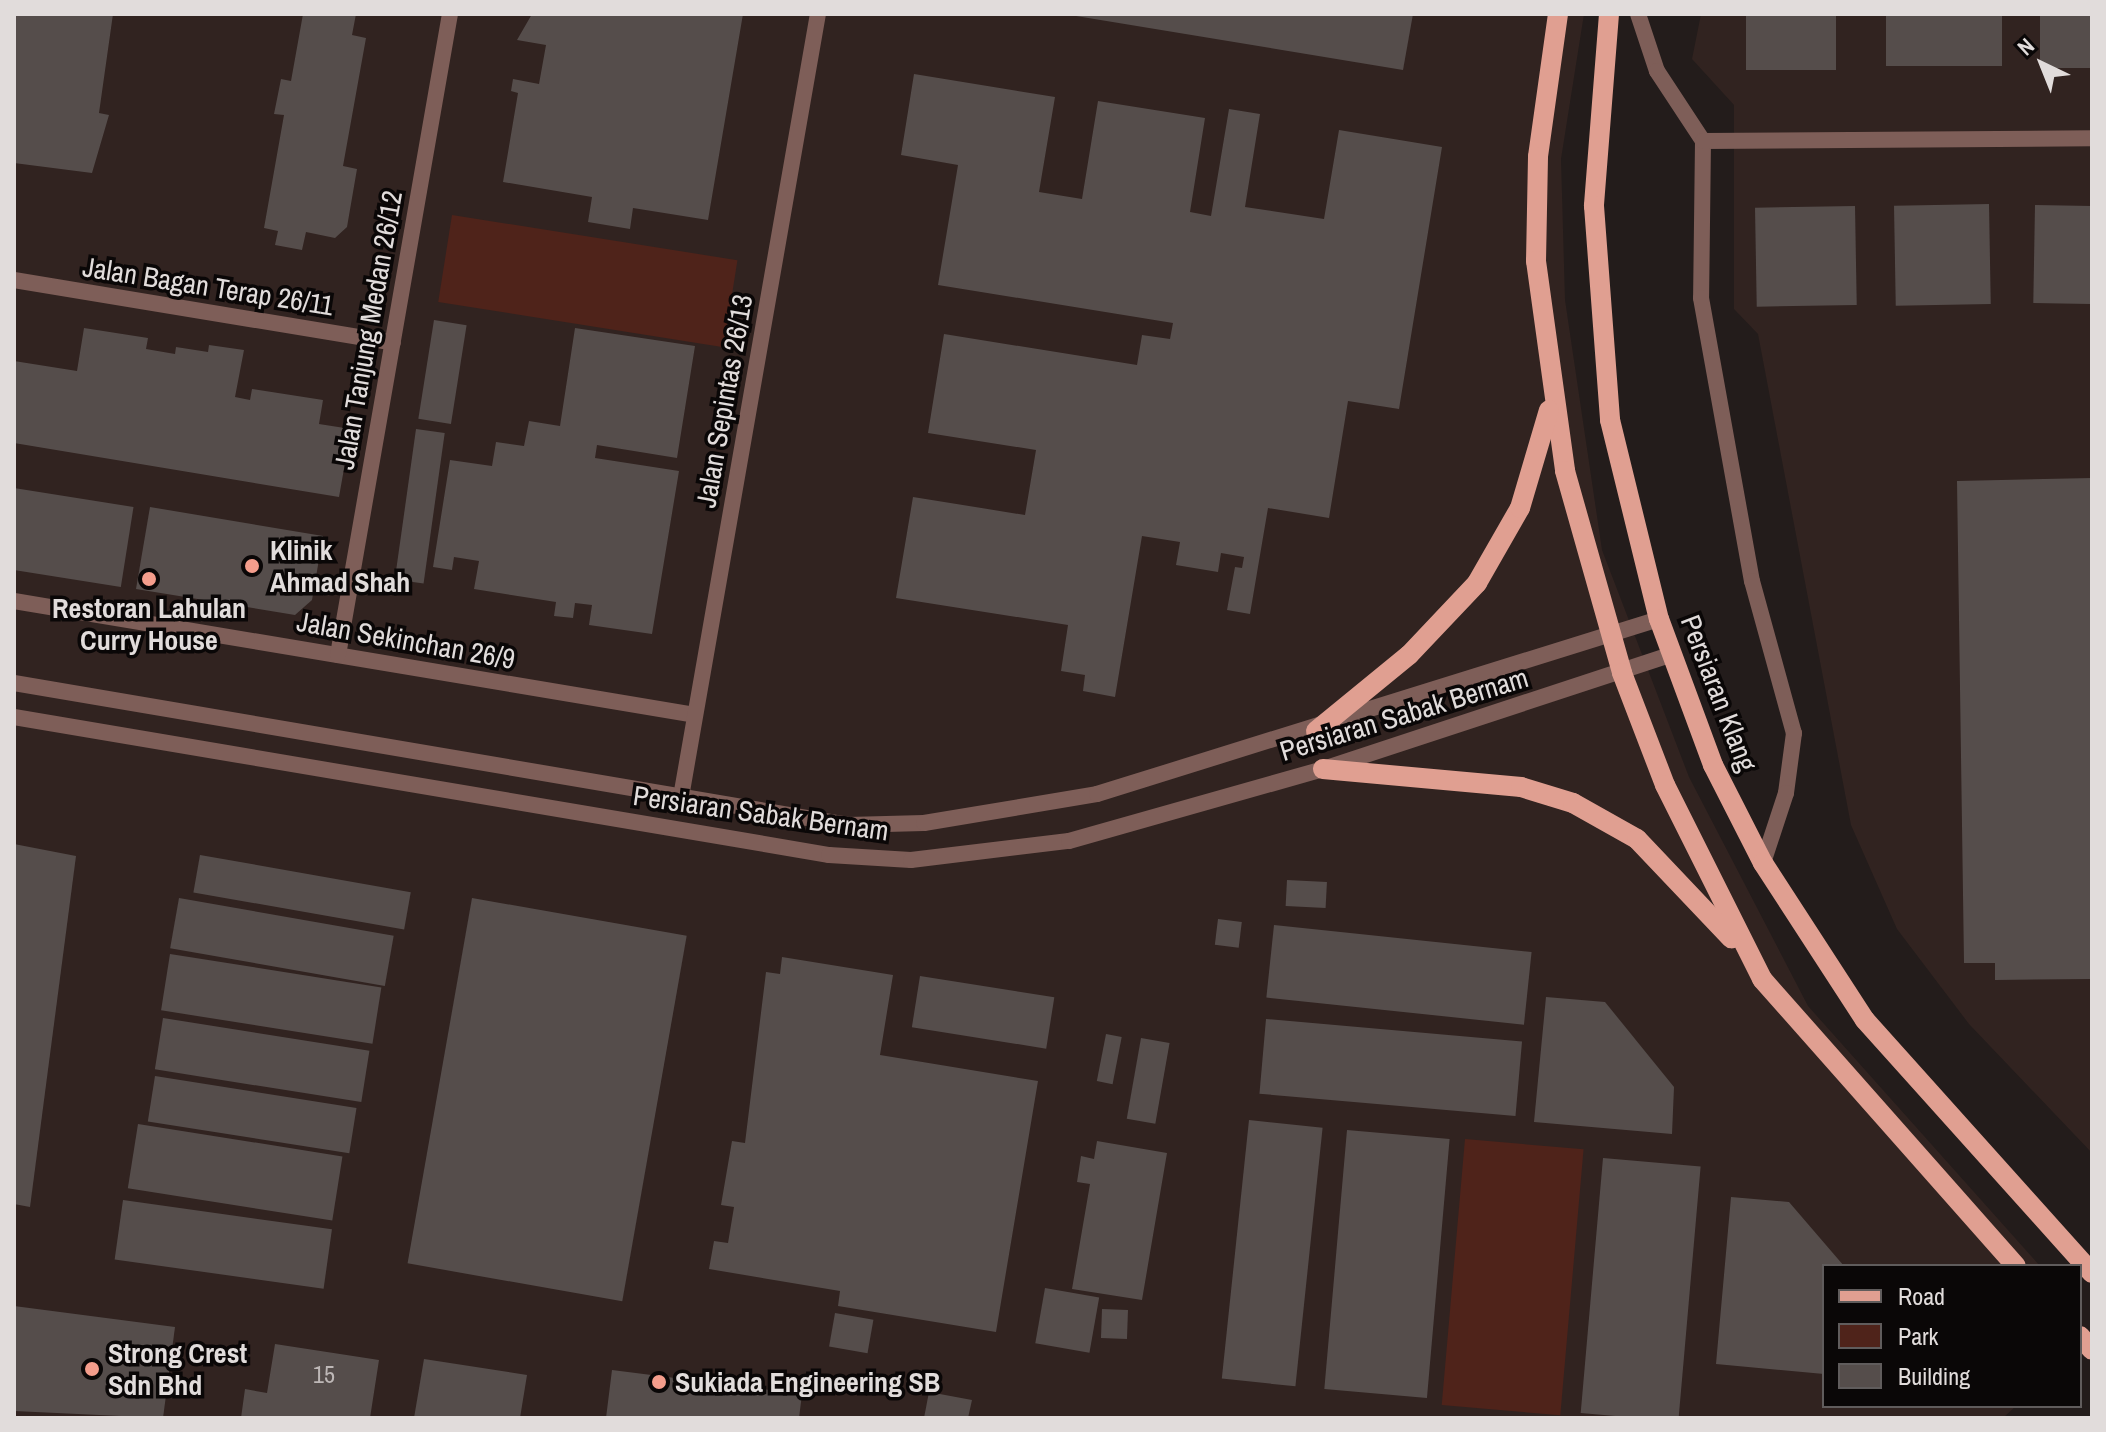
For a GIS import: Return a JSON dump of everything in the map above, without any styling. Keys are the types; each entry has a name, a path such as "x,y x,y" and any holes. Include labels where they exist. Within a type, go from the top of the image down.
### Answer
{"main road":[{"path":"1558,14 1538,157 1536,246 1552,391 1584,557 1622,673 1665,785 1762,979"},
{"name":"Persiaran Klang","path":"1609,14 1595,175 1598,312 1610,420 1659,619 1713,765 1763,863 1865,1020 2092,1273"},
{"path":"1316,731 1409,655 1477,583 1520,508 1552,391"},
{"path":"1323,769 1521,787 1573,803 1637,839 1679,877 1762,979 2014,1264"}],"street":[{"name":"Jalan Tanjung Medan 26/12","path":"338,655 450,14"},
{"name":"Jalan Sepintas 26/13","path":"681,797 818,14"},
{"path":"1638,14 1657,71 1703,141 1701,298 1752,581 1794,733 1786,793 1763,863"},
{"path":"1703,141 2092,138"},
{"name":"Jalan Bagan Terap 26/11","path":"14,280 393,343"},
{"name":"Jalan Sekinchan 26/9","path":"14,601 695,715"},
{"name":"Persiaran Sabak Bernam","path":"14,683 848,825 924,823 1097,794 1316,731 1659,619"},
{"name":"Persiaran Sabak Bernam","path":"14,717 829,855 911,860 1069,841 1323,769 1672,654"}],"shaded area":[{"path":"14,14 1584,14 1561,159 1565,300 1602,550 1689,777 1808,1006 2038,1264 1822,1264 1822,1408 2014,1408 2003,1418 14,1418"},
{"path":"1701,14 2092,14 2092,1153 1969,1024 1897,929 1851,825 1758,334 1734,309 1734,105 1692,59"}],"green space":[{"path":"452,215 737,260 724,347 438,302"},
{"path":"1465,1139 1584,1149 1560,1415 1442,1405"}],"building":[{"path":"14,14 113,14 99,113 109,115 92,173 14,163"},
{"path":"303,14 356,14 352,35 366,38 343,166 357,169 347,227 335,238 306,232 302,250 275,245 278,231 264,228 284,115 274,114 281,79 291,81"},
{"path":"532,14 743,14 708,220 633,208 630,229 588,222 592,197 503,182 518,93 511,91 513,79 539,84 546,45 517,40"},
{"path":"1064,14 1413,14 1403,70"},
{"path":"1746,14 1836,14 1836,70 1746,70"},
{"path":"1886,14 2002,14 2002,66 1886,66"},
{"path":"2040,14 2092,14 2092,68 2040,68"},
{"path":"914,74 1055,97 1039,192 1082,199 1098,101 1205,118 1190,212 1211,216 1229,109 1260,114 1245,207 1324,219 1339,130 1442,147 1399,409 1348,401 1329,518 1268,508 1250,614 1227,610 1235,567 1242,568 1244,557 1221,553 1218,572 1176,565 1180,542 1142,536 1115,697 1083,691 1085,675 1061,671 1068,625 896,598 913,497 1025,515 1036,450 928,433 944,334 1137,365 1142,335 1170,339 1173,323 938,285 958,165 901,155"},
{"path":"1989,204 1991,304 1896,306 1894,206"},
{"path":"2035,205 2092,206 2090,304 2033,303"},
{"path":"1855,206 1857,305 1757,307 1755,208"},
{"path":"434,320 467,325 451,424 418,419"},
{"path":"84,328 148,338 146,349 175,354 176,347 208,352 209,345 244,350 235,397 250,400 252,389 323,400 319,424 351,429 339,497 14,443 14,361 77,371"},
{"path":"575,328 695,346 677,458 597,445 595,458 679,471 652,634 589,625 592,605 575,603 573,618 554,616 556,602 474,589 479,561 454,557 452,570 433,567 450,460 492,466 496,442 524,446 529,421 560,426"},
{"path":"416,429 445,433 424,584 395,580"},
{"path":"2092,478 2092,979 1995,980 1995,963 1964,963 1957,481"},
{"path":"14,488 134,507 121,587 14,570"},
{"path":"150,507 323,536 312,600 295,615 136,589"},
{"path":"14,844 76,856 30,1207 14,1204"},
{"path":"200,855 411,892 404,930 193,892"},
{"path":"1287,880 1327,882 1326,908 1286,906"},
{"path":"179,898 394,936 385,986 170,948"},
{"path":"472,898 687,936 622,1301 408,1263"},
{"path":"1218,919 1242,922 1239,948 1215,945"},
{"path":"1274,925 1532,952 1524,1025 1266,998"},
{"path":"170,954 381,987 372,1044 161,1010"},
{"path":"782,957 893,975 880,1055 1038,1081 996,1332 838,1306 840,1291 709,1269 714,1241 728,1243 734,1207 721,1205 732,1141 745,1143 766,972 780,974"},
{"path":"920,976 1054,997 1046,1049 912,1027"},
{"path":"1546,997 1605,1002 1674,1087 1672,1134 1534,1122"},
{"path":"163,1018 369,1051 361,1102 155,1069"},
{"path":"1266,1019 1522,1041 1515,1116 1259,1094"},
{"path":"1106,1034 1122,1037 1113,1084 1097,1081"},
{"path":"1141,1038 1170,1043 1155,1124 1127,1119"},
{"path":"155,1076 356,1108 349,1153 148,1121"},
{"path":"1249,1120 1323,1128 1295,1386 1222,1379"},
{"path":"138,1124 342,1156 332,1221 128,1188"},
{"path":"1347,1130 1450,1139 1427,1398 1324,1389"},
{"path":"1097,1141 1167,1153 1142,1300 1072,1289 1090,1184 1077,1182 1081,1156 1094,1159"},
{"path":"1603,1158 1701,1167 1679,1418 1581,1413"},
{"path":"1731,1197 1789,1202 1842,1264 1822,1264 1822,1374 1716,1364"},
{"path":"123,1200 332,1229 324,1289 115,1259"},
{"path":"1045,1288 1099,1298 1089,1353 1035,1343"},
{"name":"Strong Crest Sdn Bhd","path":"14,1306 175,1327 163,1418 14,1411"},
{"path":"1102,1309 1128,1310 1127,1339 1101,1338"},
{"path":"835,1313 873,1320 868,1353 829,1346"},
{"path":"275,1344 379,1360 370,1418 241,1418 245,1389 267,1393"},
{"path":"424,1359 527,1375 520,1418 414,1418"},
{"name":"Sukiada Engineering SB","path":"612,1370 802,1394 799,1418 606,1418"},
{"path":"929,1392 972,1400 968,1418 924,1418"}],"place":[{"name":"Klinik Ahmad Shah","path":"252,566"},
{"name":"Restoran Lahulan Curry House","path":"149,579"},
{"name":"Strong Crest Sdn Bhd","path":"92,1369"},
{"name":"Sukiada Engineering SB","path":"659,1382"}]}
